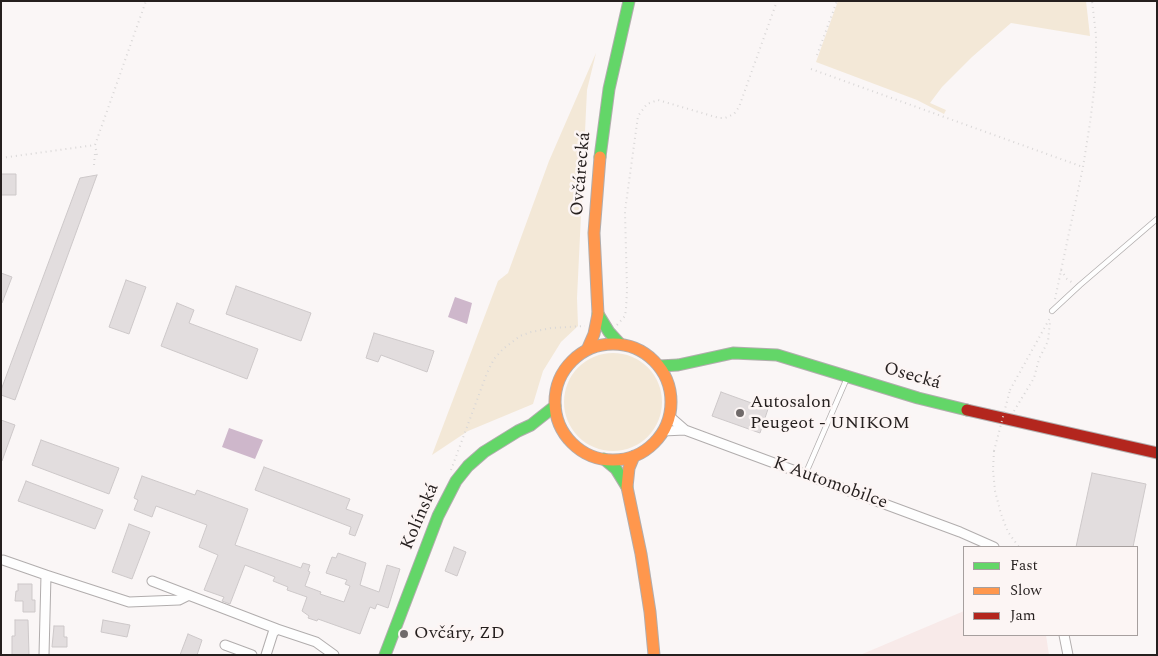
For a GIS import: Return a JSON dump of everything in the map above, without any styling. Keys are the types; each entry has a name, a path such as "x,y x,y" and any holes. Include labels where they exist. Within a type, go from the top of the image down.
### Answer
{"main road":[{"name":"Ovčárecká","path":"587,350 594,334 598,314 594,233 597,176 609,88 628,1"},
{"path":"598,314 609,332 620,344"},
{"path":"604,344 620,344 642,351 659,366 669,386 671,402 669,416 663,431 646,450 619,460 604,459 591,456 569,440 561,428 555,406 556,392 563,373 576,357 587,350 604,344"},
{"name":"Osecká","path":"659,366 678,366 727,354 761,353 788,358 918,398 1010,421 1157,453"},
{"path":"669,386 689,363"},
{"name":"Kolínská","path":"385,655 438,516 446,497 456,481 468,466 484,452 531,425 555,406"},
{"name":"Kolínská","path":"531,425 551,424 561,428"},
{"path":"634,456 629,468 627,488 650,612 654,655"},
{"path":"604,459 616,470 627,488"}],"street":[{"name":"K Automobilce","path":"669,416 685,430 960,532 992,546"},
{"path":"663,431 685,430"},
{"path":"3,560 129,602 180,600 189,596"},
{"path":"44,655 46,575"},
{"path":"152,581 316,642 334,655"},
{"path":"266,655 273,633 277,629"},
{"path":"1064,636 1068,655"},
{"path":"225,645 252,655"}],"lane":[{"path":"1052,311 1157,219"},
{"path":"805,475 848,376"}],"path":[{"path":"94,166 95,154 97,154 95,145 146,1"},
{"path":"609,332 625,316 626,309 624,211 638,116 647,104 658,100 719,118 725,118 734,114 739,107 777,1"},
{"path":"817,55 837,1"},
{"path":"1010,421 1034,378 1050,335 1050,320 1083,167 1095,83 1096,35 1092,1"},
{"path":"811,69 1083,167"},
{"path":"1,158 95,145"},
{"path":"1061,270 1069,281 1080,285"},
{"path":"1018,546 1008,532 995,491 994,451 1010,390 1050,320"},
{"path":"449,474 486,372 503,349 520,336 551,328 586,326 594,334"}],"shaded area":[{"path":"838,1 1086,1 1090,36 1011,23 972,57 942,87 930,103 946,110 944,114 917,100 816,62"},
{"path":"596,53 587,90 577,298 578,326 561,342 543,371 533,404 468,431 432,455 498,281 508,273 549,161"},
{"path":"455,297 472,303 467,324 448,317"},
{"path":"613,353 632,357 648,367 658,383 662,402 658,421 648,437 632,447 613,451 594,447 578,437 568,421 564,402 568,383 578,367 594,357"},
{"path":"229,428 263,440 255,459 222,447"},
{"path":"963,611 963,636 1046,636 1049,655 860,655"}],"building":[{"path":"1,174 16,174 16,195 1,195"},
{"path":"97,175 15,400 1,395 1,390 80,178"},
{"path":"1,273 12,277 2,303 1,303"},
{"path":"126,280 146,287 129,334 109,327"},
{"path":"236,286 311,313 301,341 226,314"},
{"path":"177,303 194,310 189,323 258,349 247,379 161,346"},
{"path":"374,333 434,351 427,372 381,355 378,362 366,358"},
{"name":"Autosalon Peugeot - UNIKOM","path":"721,392 768,409 760,433 712,416"},
{"path":"1,420 15,425 2,461 1,461"},
{"path":"41,440 119,468 109,494 32,465"},
{"path":"264,467 350,499 346,509 363,515 355,536 349,534 351,527 255,490"},
{"path":"1092,473 1146,484 1133,546 1076,546"},
{"path":"142,476 195,495 197,490 248,509 235,545 301,568 303,563 310,565 308,571 310,572 305,586 321,592 320,594 344,602 350,586 345,584 347,580 326,573 332,557 336,558 338,553 366,563 360,585 379,592 387,565 400,569 388,608 377,604 375,609 370,607 360,634 318,619 317,621 308,618 309,616 302,611 307,597 287,590 288,587 273,581 275,577 245,565 230,604 222,601 224,597 204,590 218,555 199,547 207,525 156,506 152,517 134,510 138,500 134,498"},
{"path":"26,481 103,510 95,529 18,501"},
{"path":"129,524 150,532 132,579 112,572"},
{"path":"454,547 466,552 457,576 445,571"},
{"path":"18,584 32,584 32,600 35,600 35,612 23,612 23,601 15,601"},
{"path":"15,620 28,620 29,655 12,655 12,636 15,636"},
{"path":"103,620 130,625 127,637 101,632"},
{"path":"54,626 64,626 64,637 67,637 67,647 52,647"},
{"path":"188,634 202,640 197,655 180,655"}],"traffic: fast":[{"path":"600,157 609,89 629,1"},
{"path":"598,314 609,332 620,344"},
{"path":"659,366 678,365 733,353 777,355 918,398 967,410"},
{"path":"385,655 438,516 456,481 468,466 484,452 531,425 555,406"},
{"path":"604,459 616,469 627,487"}],"traffic: slow":[{"path":"587,350 594,334 598,314 594,233 600,157"},
{"path":"613,344 635,349 654,361 666,380 671,402 666,424 654,443 635,455 613,460 591,455 572,443 560,424 555,402 560,380 572,361 591,349 613,344"},
{"path":"634,456 629,468 627,487 641,554 650,612 654,655"}],"traffic: jam":[{"path":"967,410 1157,453"}],"place":[{"name":"Autosalon Peugeot - UNIKOM","path":"740,413"},
{"name":"Ovčáry, ZD","path":"404,634"}]}
